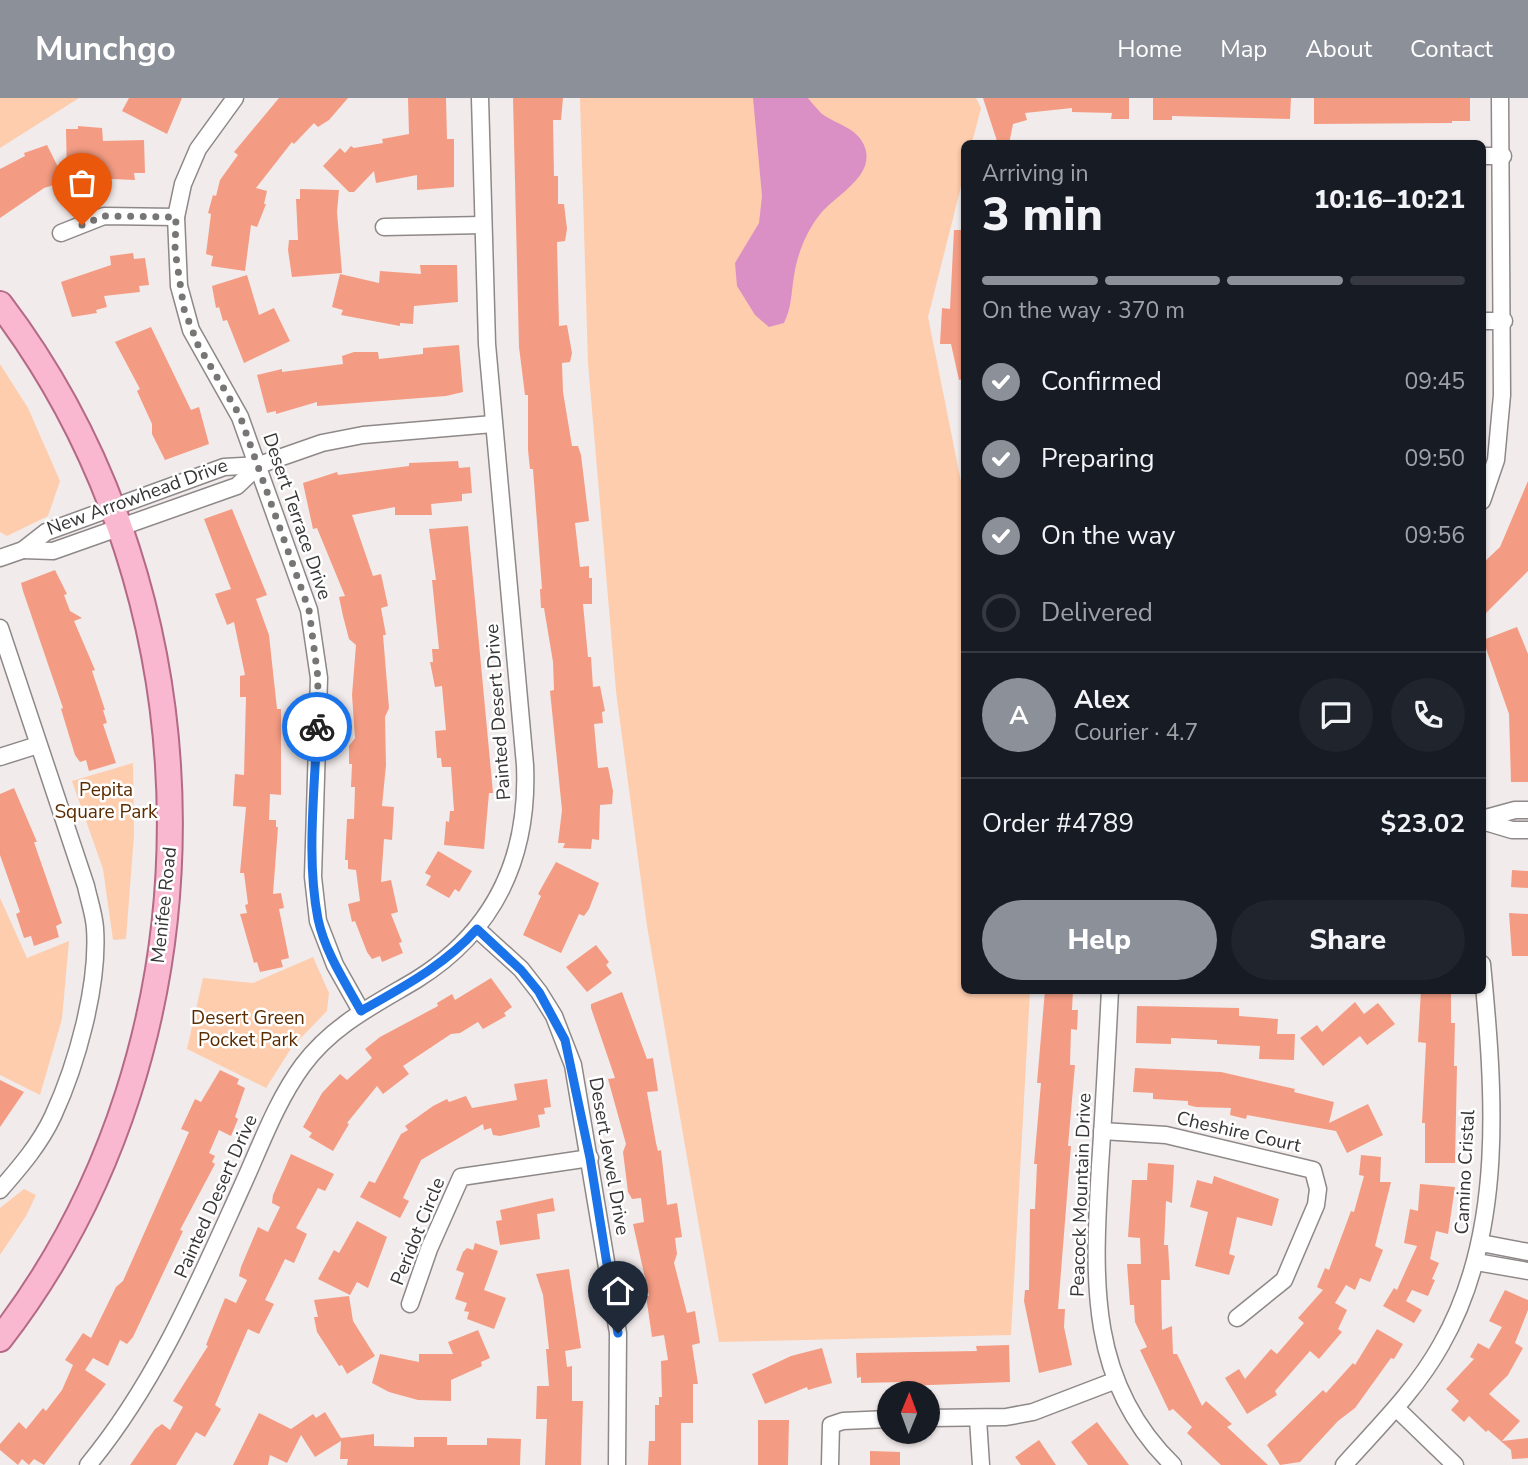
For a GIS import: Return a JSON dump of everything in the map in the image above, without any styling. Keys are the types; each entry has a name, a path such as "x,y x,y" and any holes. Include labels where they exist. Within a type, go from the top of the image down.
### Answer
{"main road":[{"name":"Menifee Road","path":"0,304 30,343 62,401 116,517 154,640 171,780 169,885 152,1002 130,1085 106,1153 72,1227 46,1274 0,1339"}],"street":[{"name":"Desert Terrace Drive","path":"235,98 198,149 183,184 176,217 175,250 184,309 198,345 240,416 309,610 316,643 318,678 313,877 318,921 335,965 361,1011"},
{"name":"Painted Desert Drive","path":"88,1465 144,1388 173,1334 289,1087 326,1038 361,1011 432,969 463,946 499,895 515,859 525,807 524,748 493,424 480,98"},
{"path":"1486,489 1496,460 1500,430 1503,156 1500,98"},
{"path":"1486,156 1503,156"},
{"path":"61,233 104,216 176,217"},
{"path":"384,227 483,225"},
{"path":"1486,321 1503,321"},
{"name":"New Arrowhead Drive","path":"0,558 23,550 53,551 116,517 237,486 259,465 322,443 363,435 493,424"},
{"path":"0,628 86,886 95,926 94,964 82,1028 53,1117 29,1157 0,1190"},
{"path":"0,757 38,745"},
{"path":"1486,819 1515,810 1528,810"},
{"path":"1486,821 1512,830 1528,830"},
{"name":"Desert Jewel Drive","path":"477,929 521,970 554,1016 573,1065 618,1333 617,1465"},
{"name":"Peacock Mountain Drive","path":"1110,994 1095,1289 1100,1328 1114,1381 1144,1429 1173,1465"},
{"name":"Camino Cristal","path":"1344,1465 1396,1408 1441,1346 1476,1262 1487,1200 1490,1090 1484,994"},
{"name":"Cheshire Court","path":"1102,1131 1166,1135 1313,1170 1318,1189 1316,1205 1284,1280 1237,1318"},
{"name":"Peridot Circle","path":"410,1304 429,1249 461,1177 590,1158"},
{"path":"1481,1243 1528,1252"},
{"path":"1476,1262 1528,1271"},
{"path":"940,1419 978,1419 1033,1412 1114,1381"},
{"path":"1396,1408 1455,1465"},
{"path":"830,1465 831,1425 843,1420 877,1419"},
{"path":"978,1419 981,1465"}],"green space":[{"path":"0,98 79,98 0,148"},
{"path":"580,98 976,98 981,108 973,140 961,140 961,187 928,317 961,482 961,994 1030,994 1011,1335 719,1342 647,926 616,691 588,363"},
{"path":"0,364 28,408 60,481 48,516 7,536 0,532"},
{"name":"Pepita Square Park","path":"133,763 134,835 126,939 113,940 103,869 72,781"},
{"path":"0,898 27,958 69,941 62,1019 40,1095 0,1075"},
{"name":"Desert Green Pocket Park","path":"313,957 329,993 327,1011 292,1047 266,1088 187,1049 203,978 253,983"},
{"path":"24,1189 36,1195 26,1216 0,1255 0,1208"}],"shaded area":[{"path":"753,98 808,98 822,114 856,134 864,145 867,156 860,175 821,213 811,227 798,259 787,317 784,323 769,327 755,315 737,286 735,263 759,223 762,196"}],"building":[{"path":"129,98 182,98 167,134 122,111"},
{"path":"279,98 348,98 329,120 318,127 314,123 294,144 292,142 256,188 267,191 266,204 257,227 251,225 245,271 211,266 213,256 206,254 211,214 208,213 213,195 216,196 220,180 238,155 234,152"},
{"path":"408,98 446,98 447,139 454,139 454,187 417,190 417,175 376,183 374,171 354,192 349,192 323,166 340,148 345,153 351,146 354,148 383,143 382,139 409,134"},
{"path":"513,98 563,98 561,120 553,120 554,176 558,176 558,204 564,204 567,229 565,241 557,242 559,326 567,325 572,353 570,362 562,363 563,392 572,446 578,446 581,455 589,521 575,523 580,567 589,566 589,578 592,578 592,604 583,604 588,657 591,657 593,687 600,686 605,711 602,712 603,723 594,724 598,768 608,767 613,791 612,804 600,805 599,840 592,839 591,849 563,848 565,843 558,843 562,810 550,691 554,690 553,662 544,608 541,608 533,469 530,469 528,450 528,395 525,395 519,347"},
{"path":"983,98 1129,98 1129,119 1111,119 1112,113 1072,112 1072,108 1025,113 1027,120 1013,124 1010,140 997,140"},
{"path":"1153,98 1291,98 1290,119 1172,116 1172,120 1153,120"},
{"path":"1314,98 1470,98 1470,121 1314,124"},
{"path":"78,126 102,128 103,141 144,140 145,173 134,173 135,180 67,177 66,129 78,129"},
{"path":"47,145 63,177 53,177 57,184 44,188 0,218 0,169 25,156 24,153"},
{"path":"300,189 339,190 337,212 342,273 292,277 288,250 289,240 298,240 296,199 300,199"},
{"path":"954,230 961,230 959,380 951,344 940,344 942,308 950,309"},
{"path":"133,253 134,259 145,258 149,285 139,286 140,292 104,296 107,307 96,310 97,313 72,317 61,282 111,265 110,256"},
{"path":"420,265 457,265 458,302 414,306 413,324 400,323 400,326 341,315 343,310 332,307 340,274 379,283 380,271 421,274"},
{"path":"247,275 259,315 274,308 290,341 244,363 227,320 223,321 219,307 216,308 212,286"},
{"path":"151,327 191,410 199,407 209,444 165,460 152,434 152,424 137,391 140,389 115,342"},
{"path":"459,345 463,392 446,396 317,406 317,402 276,414 276,411 267,413 257,375 282,369 282,372 343,364 342,356 354,352 378,352 379,359 423,354 423,348"},
{"path":"458,461 459,468 470,467 472,493 462,494 462,501 431,504 432,515 395,515 395,507 352,515 373,576 381,574 388,606 381,608 386,635 383,635 389,708 385,717 386,765 382,806 394,807 392,840 384,839 381,882 391,880 398,912 391,914 402,942 399,943 403,953 382,962 380,956 372,959 367,952 355,921 352,922 348,904 360,901 356,870 348,869 348,860 345,860 347,819 354,819 355,787 351,787 352,764 349,764 349,746 355,738 352,695 356,645 349,639 343,616 339,597 345,596 317,528 313,529 303,483 337,472 338,475 409,466 409,463"},
{"path":"1528,481 1528,571 1486,613 1486,560 1500,547"},
{"path":"232,509 267,595 256,599 269,635 277,709 281,709 281,795 270,794 269,820 276,820 278,827 273,894 281,893 284,908 279,909 289,958 281,960 283,967 260,972 257,962 254,963 240,914 247,913 245,905 248,904 244,873 240,873 246,807 233,806 235,774 244,775 246,697 240,697 240,676 245,675 234,622 227,625 215,594 231,589 204,519"},
{"path":"468,526 493,793 489,793 484,849 444,845 446,821 449,822 450,811 454,811 451,767 442,767 441,758 437,758 435,731 446,730 442,686 435,687 430,662 433,662 432,649 439,649 432,580 436,580 429,529"},
{"path":"55,570 67,594 64,595 70,611 82,618 74,621 95,670 92,671 107,723 103,724 116,763 89,771 86,760 80,762 75,755 61,709 63,708 21,583"},
{"path":"1517,627 1528,654 1528,782 1511,782 1509,714 1486,649 1486,639"},
{"path":"14,788 37,842 34,842 62,923 56,926 59,937 34,946 31,936 24,938 16,914 20,912 0,855 0,794"},
{"path":"438,851 472,871 459,892 455,889 449,898 426,885 431,876 425,873"},
{"path":"556,862 599,883 589,909 584,916 579,914 561,953 523,935 541,896 538,894"},
{"path":"1512,870 1528,871 1528,888 1511,887"},
{"path":"1509,913 1528,914 1528,956 1512,956"},
{"path":"596,945 609,962 606,965 612,973 587,992 566,967"},
{"path":"491,978 512,1007 504,1013 506,1016 483,1029 478,1022 460,1033 451,1034 403,1066 409,1074 383,1094 377,1086 347,1123 349,1124 333,1151 309,1137 312,1133 303,1127 322,1093 340,1074 347,1080 372,1058 365,1049 380,1037 438,1006 437,1003 452,994 455,1000"},
{"path":"622,992 647,1059 653,1058 658,1091 647,1092 656,1143 658,1151 661,1150 667,1205 677,1203 682,1237 675,1238 677,1254 674,1263 687,1313 695,1311 700,1343 692,1345 698,1384 693,1384 693,1423 681,1423 681,1465 648,1465 649,1441 655,1441 655,1405 659,1405 659,1397 662,1397 661,1361 668,1360 664,1335 652,1337 646,1296 649,1296 633,1224 644,1222 641,1198 632,1199 628,1192 623,1152 626,1144 608,1079 615,1078 591,1008 591,1004"},
{"path":"1045,994 1073,994 1072,1010 1078,1010 1077,1030 1071,1029 1070,1065 1075,1065 1058,1309 1065,1309 1064,1327 1072,1365 1039,1373 1024,1301 1025,1290 1029,1290 1030,1209 1035,1209 1037,1164 1034,1164 1041,1083 1037,1083"},
{"path":"1421,994 1451,994 1451,1023 1455,1023 1454,1066 1457,1066 1455,1163 1425,1163 1425,1123 1422,1123 1426,1043 1418,1042"},
{"path":"1355,1002 1364,1014 1378,1003 1395,1024 1367,1045 1360,1036 1323,1066 1300,1038 1317,1025 1322,1032"},
{"path":"1137,1006 1239,1008 1239,1016 1278,1019 1277,1034 1295,1034 1294,1060 1259,1059 1260,1046 1217,1044 1217,1040 1171,1038 1171,1044 1136,1043"},
{"path":"1135,1068 1221,1072 1295,1089 1294,1092 1334,1102 1329,1123 1368,1104 1383,1135 1347,1153 1336,1131 1247,1115 1246,1119 1230,1115 1231,1108 1196,1107 1188,1105 1188,1101 1153,1099 1153,1093 1133,1092"},
{"path":"220,1070 239,1079 237,1084 245,1088 235,1117 238,1119 231,1136 219,1130 209,1153 215,1156 212,1162 215,1164 180,1230 183,1231 133,1337 127,1344 120,1340 108,1366 93,1358 85,1370 106,1384 44,1465 34,1459 29,1465 22,1459 18,1465 0,1450 0,1444 19,1422 26,1429 43,1408 46,1411 62,1390 73,1365 65,1360 83,1333 91,1338 116,1287 123,1281 189,1132 181,1129 195,1099 201,1102"},
{"path":"547,1079 551,1107 544,1108 545,1114 538,1115 540,1127 500,1136 493,1135 491,1128 484,1130 483,1124 421,1160 403,1198 409,1201 400,1218 360,1197 369,1181 375,1183 401,1134 408,1130 405,1126 433,1106 447,1099 449,1102 466,1096 472,1108 517,1100 514,1084"},
{"path":"0,1080 24,1092 0,1127"},
{"path":"291,1154 334,1174 325,1191 318,1188 296,1228 307,1234 294,1263 285,1259 265,1300 274,1304 259,1334 248,1329 215,1405 221,1409 205,1437 196,1432 176,1465 130,1465 155,1429 162,1424 170,1430 183,1407 173,1401 208,1346 206,1345 225,1298 236,1303 247,1280 239,1276 241,1267 258,1227 268,1232 280,1207 272,1203 273,1195"},
{"path":"1361,1155 1381,1157 1380,1182 1391,1182 1375,1246 1383,1250 1370,1282 1360,1278 1355,1290 1346,1285 1335,1303 1347,1310 1338,1329 1342,1332 1319,1359 1310,1351 1275,1391 1277,1395 1247,1414 1225,1378 1239,1369 1245,1379 1271,1349 1277,1354 1304,1323 1298,1318 1323,1290 1317,1287 1325,1268 1329,1270 1351,1211 1354,1212 1364,1176 1359,1175"},
{"path":"1148,1163 1174,1165 1172,1203 1166,1201 1164,1245 1168,1245 1170,1280 1161,1280 1162,1330 1172,1326 1173,1354 1177,1354 1202,1406 1206,1401 1232,1424 1227,1427 1268,1465 1221,1465 1187,1433 1192,1427 1173,1409 1169,1411 1140,1350 1147,1347 1135,1322 1134,1305 1130,1305 1127,1264 1141,1264 1140,1238 1128,1237 1132,1180 1147,1180"},
{"path":"1214,1176 1279,1199 1272,1226 1237,1217 1229,1254 1235,1256 1229,1275 1195,1266 1208,1212 1190,1207 1197,1180 1212,1184"},
{"path":"1420,1184 1455,1187 1448,1234 1436,1231 1430,1259 1439,1263 1432,1279 1435,1280 1428,1296 1412,1290 1406,1301 1422,1310 1414,1323 1383,1306 1394,1288 1397,1290 1417,1246 1404,1243 1410,1209 1418,1211"},
{"path":"553,1198 555,1211 537,1214 540,1239 500,1245 496,1221 502,1220 500,1210"},
{"path":"357,1221 387,1237 368,1288 357,1282 350,1295 318,1279 334,1250 339,1253"},
{"path":"475,1243 498,1251 484,1290 506,1298 494,1329 467,1319 469,1312 464,1311 467,1303 455,1299 464,1273 456,1270 463,1252 467,1248 473,1250"},
{"path":"569,1269 581,1348 565,1351 567,1367 572,1366 572,1401 583,1401 581,1465 545,1465 547,1419 536,1419 537,1386 549,1386 546,1349 549,1349 543,1295 536,1274"},
{"path":"1505,1290 1528,1300 1528,1310 1515,1343 1523,1348 1508,1375 1489,1394 1520,1421 1502,1441 1528,1438 1528,1458 1512,1459 1511,1450 1488,1430 1486,1432 1469,1416 1464,1422 1451,1410 1459,1401 1446,1389 1474,1359 1470,1357 1478,1343 1489,1349 1502,1327 1489,1321"},
{"path":"349,1296 353,1321 375,1356 347,1374 317,1332 314,1317 318,1317 314,1300"},
{"path":"1377,1329 1403,1344 1394,1359 1391,1358 1355,1408 1338,1421 1300,1462 1280,1465 1267,1445 1323,1390 1326,1393 1353,1363 1355,1365"},
{"path":"478,1330 490,1358 481,1362 482,1366 451,1380 451,1401 418,1400 389,1392 372,1383 380,1354 419,1362 419,1354 453,1354 448,1342"},
{"path":"1009,1345 1010,1382 940,1385 940,1381 861,1383 861,1377 857,1378 856,1353 977,1351 976,1346"},
{"path":"822,1348 832,1383 808,1390 807,1387 765,1404 752,1374 791,1356"},
{"path":"325,1412 341,1438 374,1434 374,1446 414,1447 414,1437 447,1437 447,1445 487,1445 487,1438 521,1439 520,1465 347,1465 348,1459 340,1459 341,1441 315,1457 301,1435 287,1463 270,1455 268,1465 233,1465 259,1413 291,1429 313,1414 316,1418"},
{"path":"758,1420 789,1420 788,1465 758,1465"},
{"path":"1097,1422 1129,1465 1088,1465 1071,1442"},
{"path":"1039,1440 1056,1465 1021,1465 1015,1457"},
{"path":"870,1451 900,1452 900,1465 870,1465"}],"way so far":[{"path":"82,225 104,216 176,217 178,286 191,330 240,416 309,610 316,643 317,727"}],"route":[{"path":"317,727 313,877 318,921 335,965 361,1011 449,957 463,946 477,929 521,970 539,992 554,1016 573,1065 618,1333"}]}
